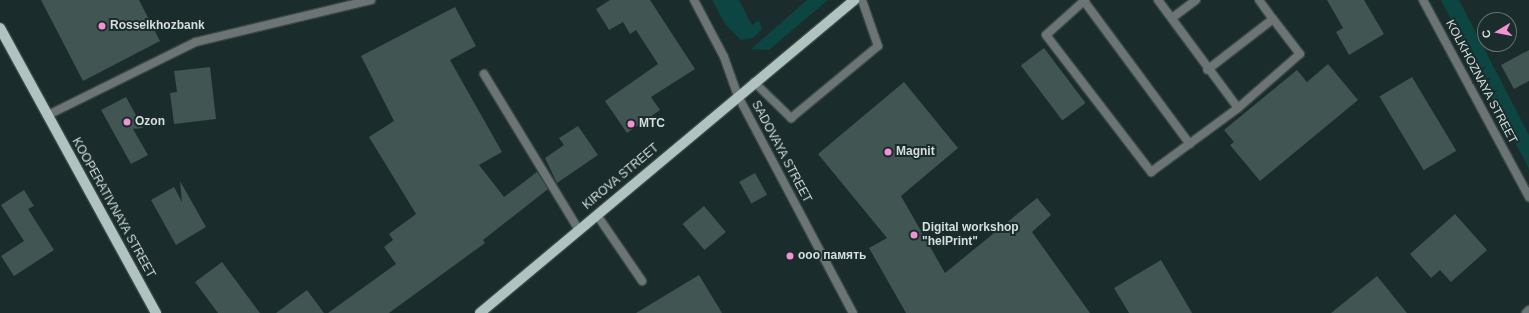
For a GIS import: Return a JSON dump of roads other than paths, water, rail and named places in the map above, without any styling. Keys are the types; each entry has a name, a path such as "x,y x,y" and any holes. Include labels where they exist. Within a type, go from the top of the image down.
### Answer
{"main road":[{"name":"KIROVA STREET","path":"480,313 754,82 854,0"},
{"name":"KOOPERATIVNAYA STREET","path":"0,28 156,313"}],"street":[{"path":"48,115 196,42 371,0"},
{"name":"SADOVAYA STREET","path":"694,0 724,57 738,96 852,313"},
{"path":"754,82 791,118 878,46 862,0"},
{"path":"1190,144 1085,0 1046,35 1151,172 1190,144 1238,108 1300,54 1259,0"},
{"path":"1158,0 1208,70 1238,108"},
{"path":"1172,18 1196,0"},
{"name":"KOLKHOZNAYA STREET","path":"1423,0 1529,197"},
{"path":"1208,70 1273,18"},
{"path":"484,74 579,230"},
{"path":"597,215 642,281"},
{"path":"1526,313 1529,310"}],"place":[{"name":"Rosselkhozbank","path":"102,26"},
{"name":"Ozon","path":"127,122"},
{"name":"МТС","path":"631,124"},
{"name":"Magnit","path":"888,152"},
{"name":"Digital workshop \"helPrint\"","path":"914,235"},
{"name":"ооо память","path":"790,256"}]}
